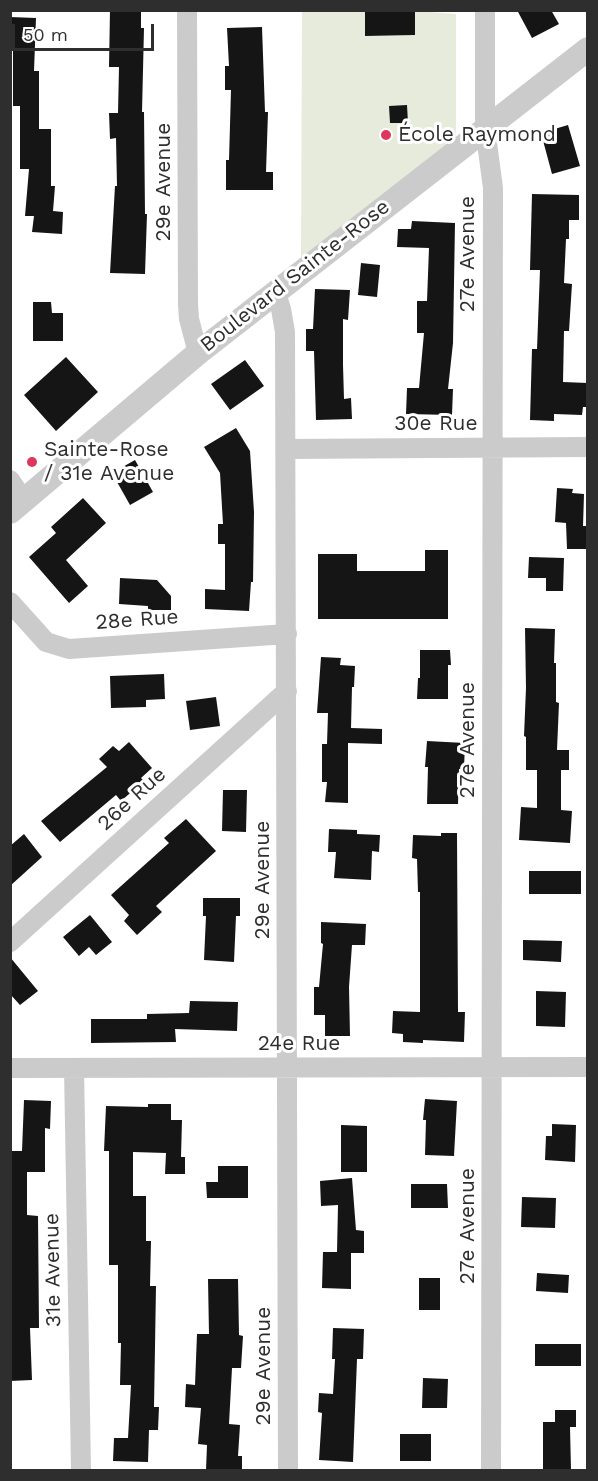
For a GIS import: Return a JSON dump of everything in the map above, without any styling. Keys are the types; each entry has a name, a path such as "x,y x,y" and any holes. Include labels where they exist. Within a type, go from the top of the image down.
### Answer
{"street":[{"name":"29e Avenue","path":"187,10 188,304 189,319 198,353"},
{"name":"27e Avenue","path":"485,10 485,128 493,188 491,1470"},
{"name":"Boulevard Sainte-Rose","path":"17,507 198,353 275,291 588,49"},
{"name":"29e Avenue","path":"275,291 285,332 288,1470"},
{"name":"30e Rue","path":"286,449 588,447"},
{"path":"10,480 17,507"},
{"name":"28e Rue","path":"10,602 46,642 69,649 286,634"},
{"name":"26e Rue","path":"10,942 286,691"},
{"name":"24e Rue","path":"10,1068 588,1067"},
{"name":"31e Avenue","path":"74,1068 81,1470"}],"shaded area":[{"name":"École Raymond","path":"302,11 365,11 366,36 415,35 415,11 456,14 456,146 301,268"}],"building":[{"path":"110,10 141,10 141,28 144,28 142,112 144,112 145,214 147,214 145,274 110,273 115,186 117,186 116,138 110,139 109,113 118,113 119,67 109,67"},
{"path":"365,10 415,10 415,35 365,36"},
{"path":"517,10 551,10 559,24 532,38"},
{"path":"10,17 36,18 34,71 39,71 39,129 51,129 51,186 55,186 53,211 63,212 62,234 32,232 34,216 25,216 29,169 20,169 20,106 13,106 13,44 10,44"},
{"path":"262,27 265,112 268,112 266,172 273,172 273,190 226,190 231,90 225,90 225,66 229,66 227,28"},
{"path":"407,105 408,123 390,123 389,106"},
{"path":"568,125 580,166 552,174 541,133"},
{"path":"532,194 579,195 579,220 569,220 569,239 566,239 564,283 572,284 569,331 564,331 563,382 588,383 588,407 583,407 582,415 554,414 554,421 530,420 532,349 537,349 540,270 530,270"},
{"path":"412,221 455,223 453,343 448,389 453,389 452,415 406,414 407,388 419,388 424,333 417,333 417,301 427,301 429,248 397,247 398,229 411,229"},
{"path":"361,263 380,265 377,297 358,295"},
{"path":"315,289 350,290 348,320 343,319 343,365 344,399 351,398 352,419 316,420 314,351 306,351 306,329 313,329"},
{"path":"33,302 51,302 52,313 63,313 63,341 33,341"},
{"path":"66,357 98,392 56,431 24,395"},
{"path":"245,360 264,386 230,410 211,384"},
{"path":"236,428 250,451 254,512 253,582 251,582 249,611 205,609 205,589 225,590 225,544 218,544 218,524 223,524 220,473 204,447"},
{"path":"135,460 153,492 130,505 112,473"},
{"path":"557,488 573,489 572,493 584,494 583,526 588,526 588,549 567,549 566,523 555,522"},
{"path":"83,498 106,523 66,560 88,586 69,603 29,557 56,533 51,527"},
{"path":"425,550 448,550 448,619 318,619 318,554 357,554 357,571 425,571"},
{"path":"529,557 564,558 563,591 546,591 546,578 528,578"},
{"path":"120,578 157,580 171,596 171,610 148,610 148,606 119,604"},
{"path":"525,628 555,629 556,702 559,703 557,750 569,750 569,770 561,770 561,810 572,811 570,843 519,840 521,807 537,808 537,770 526,770"},
{"path":"420,650 450,650 448,699 417,699"},
{"path":"321,657 341,658 340,665 355,666 351,728 382,729 382,744 348,743 348,803 325,802 327,782 322,782 322,744 327,744 328,713 317,713"},
{"path":"164,674 165,699 146,700 146,707 111,708 110,676"},
{"path":"216,697 220,726 190,730 186,701"},
{"path":"427,741 465,743 464,769 459,769 458,804 427,804 428,767 425,767"},
{"path":"129,742 152,768 141,778 144,781 121,801 116,795 60,842 41,821 107,767 99,759 113,746 119,751"},
{"path":"223,790 247,790 246,832 222,831"},
{"path":"186,819 216,851 156,906 162,912 137,935 124,921 129,915 111,895 169,843 164,838"},
{"path":"329,829 357,830 357,834 380,835 379,852 372,851 371,880 334,878 336,852 328,852"},
{"path":"441,833 457,833 458,1012 465,1012 464,1042 423,1040 423,1043 403,1042 403,1034 392,1033 393,1011 420,1012 420,892 418,892 417,859 412,858 413,835 441,836"},
{"path":"24,834 42,857 10,886 10,846"},
{"path":"529,871 581,871 581,894 529,894"},
{"path":"203,898 240,898 240,916 236,916 234,962 204,960 206,916 203,916"},
{"path":"90,915 112,942 96,955 89,947 79,956 63,937"},
{"path":"321,922 366,924 365,945 352,945 349,987 350,1036 325,1036 325,1015 314,1015 314,987 319,987 323,944 321,943"},
{"path":"523,940 562,941 561,962 523,960"},
{"path":"10,957 38,991 20,1005 10,994"},
{"path":"536,991 566,992 565,1027 536,1026"},
{"path":"190,1001 238,1002 237,1031 175,1029 176,1042 91,1043 91,1019 147,1019 147,1014 189,1013"},
{"path":"425,1099 457,1101 454,1156 425,1155 426,1120 423,1120"},
{"path":"24,1100 51,1101 50,1129 45,1128 45,1172 27,1172 27,1215 38,1216 39,1328 30,1328 32,1380 10,1381 10,1151 22,1151"},
{"path":"148,1104 171,1104 171,1120 182,1120 181,1157 185,1157 185,1174 165,1174 166,1153 133,1152 133,1196 146,1196 146,1241 151,1241 150,1286 156,1286 154,1407 159,1407 158,1430 149,1430 148,1462 113,1461 114,1438 128,1438 131,1385 120,1385 118,1265 109,1265 109,1151 104,1151 106,1106 148,1107"},
{"path":"552,1124 576,1125 575,1162 545,1160 546,1136 552,1136"},
{"path":"341,1125 367,1126 367,1172 341,1172"},
{"path":"218,1166 248,1166 248,1198 207,1198 206,1182 218,1182"},
{"path":"352,1178 356,1230 364,1231 364,1253 351,1253 351,1289 322,1288 323,1252 337,1252 338,1205 321,1206 320,1181"},
{"path":"411,1184 447,1184 448,1208 411,1208"},
{"path":"522,1197 556,1198 555,1228 521,1227"},
{"path":"537,1273 569,1275 568,1293 536,1291"},
{"path":"419,1278 440,1278 440,1310 419,1310"},
{"path":"208,1279 238,1279 239,1335 243,1336 241,1368 232,1368 229,1424 240,1425 238,1456 242,1456 242,1470 206,1470 207,1445 198,1444 201,1408 185,1407 186,1384 195,1385 197,1334 209,1334"},
{"path":"333,1328 364,1329 363,1359 357,1359 353,1462 319,1460 322,1413 318,1412 319,1393 333,1394 335,1359 332,1359"},
{"path":"535,1344 581,1344 581,1366 535,1366"},
{"path":"423,1378 448,1379 447,1408 422,1408"},
{"path":"555,1410 576,1410 576,1427 570,1427 571,1470 543,1470 543,1422 555,1422"},
{"path":"400,1434 431,1434 431,1461 400,1461"}],"place":[{"name":"École Raymond","path":"386,135"},
{"name":"Sainte-Rose / 31e Avenue","path":"32,462"}]}
